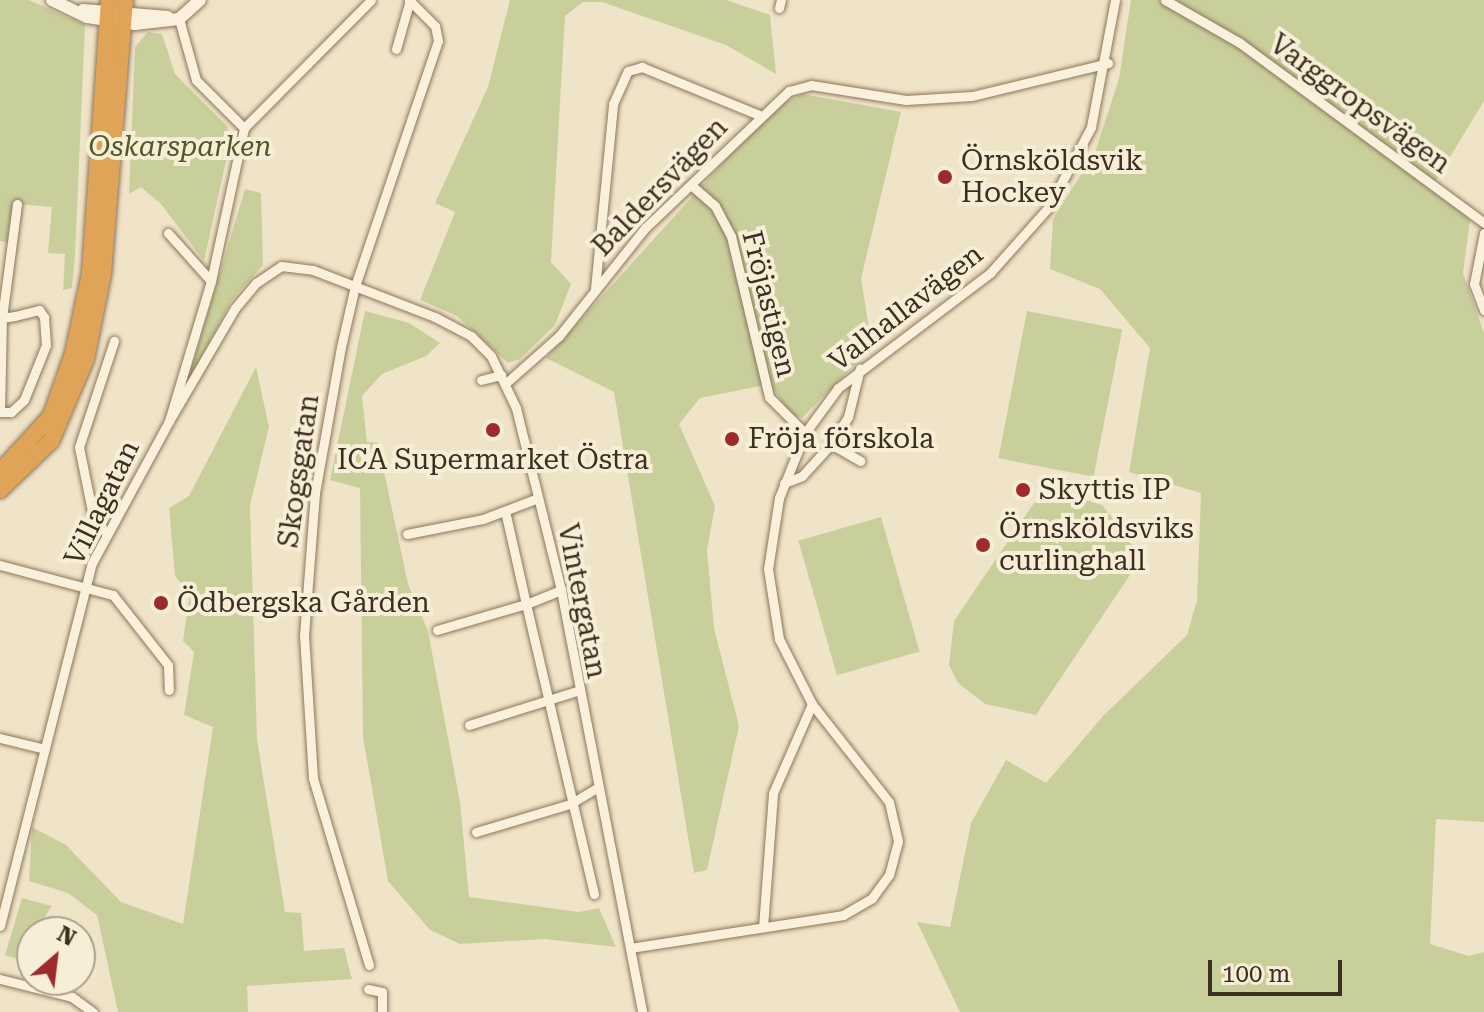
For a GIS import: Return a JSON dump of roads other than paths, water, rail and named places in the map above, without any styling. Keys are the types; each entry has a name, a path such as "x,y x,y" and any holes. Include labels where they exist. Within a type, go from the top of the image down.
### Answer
{"highway":[{"path":"0,472 51,416 73,354 90,273 116,11"},
{"path":"0,490 51,441 86,359 103,274 116,11"}],"street":[{"path":"52,0 72,10 116,11 179,19 200,0"},
{"path":"179,19 196,80 244,128 371,0"},
{"path":"396,49 410,0"},
{"name":"Skogsgatan","path":"369,965 313,778 303,676 315,493 355,286 438,41 435,26 410,0"},
{"name":"Valhallavägen","path":"630,948 763,927 856,908 883,884 897,854 889,802 812,704 785,655 770,600 768,548 784,483 805,433 860,368 967,293 1035,227 1091,127 1108,63 1115,0"},
{"name":"Varggropsvägen","path":"1165,0 1240,43 1484,223"},
{"name":"Baldersvägen","path":"504,379 559,336 595,290 759,115 805,86 906,100 972,96 1108,63"},
{"name":"Baldersvägen","path":"595,290 613,104 628,71 642,67 759,115"},
{"name":"Villagatan","path":"0,926 4,900 86,587 105,532 169,421 211,281 244,128"},
{"name":"Fröjastigen","path":"691,185 715,206 731,236 769,397 782,417 805,433"},
{"path":"1,318 39,310 44,317 46,345 24,400 11,412 0,412 1,318 17,204"},
{"path":"168,233 211,281"},
{"path":"1484,233 1474,284 1484,310"},
{"name":"Vintergatan","path":"169,421 235,308 265,274 301,266 463,331 504,379 561,590 577,691 642,1012"},
{"path":"105,532 92,511 79,447 114,341"},
{"path":"784,483 802,476 831,444 848,417 860,368"},
{"path":"481,380 504,379"},
{"path":"831,444 860,461"},
{"path":"407,534 505,511 538,498"},
{"path":"505,511 570,804 594,894"},
{"path":"0,565 86,587 116,599 168,665 169,690"},
{"path":"437,630 526,604 561,590"},
{"path":"469,725 550,704 577,691"},
{"path":"763,927 773,793 812,704"},
{"path":"0,738 45,749"},
{"path":"476,832 570,804 598,787"},
{"path":"0,977 72,997 93,1012"},
{"path":"368,989 382,992 382,1012"}],"place":[{"name":"Örnsköldsvik Hockey","path":"945,177"},
{"name":"ICA Supermarket Östra","path":"493,430"},
{"name":"Fröja förskola","path":"732,439"},
{"name":"Skyttis IP","path":"1023,490"},
{"name":"Örnsköldsviks curlinghall","path":"983,545"},
{"name":"Ödbergska Gården","path":"161,603"}],"park label":[{"name":"Oskarsparken","path":"180,147"}]}
